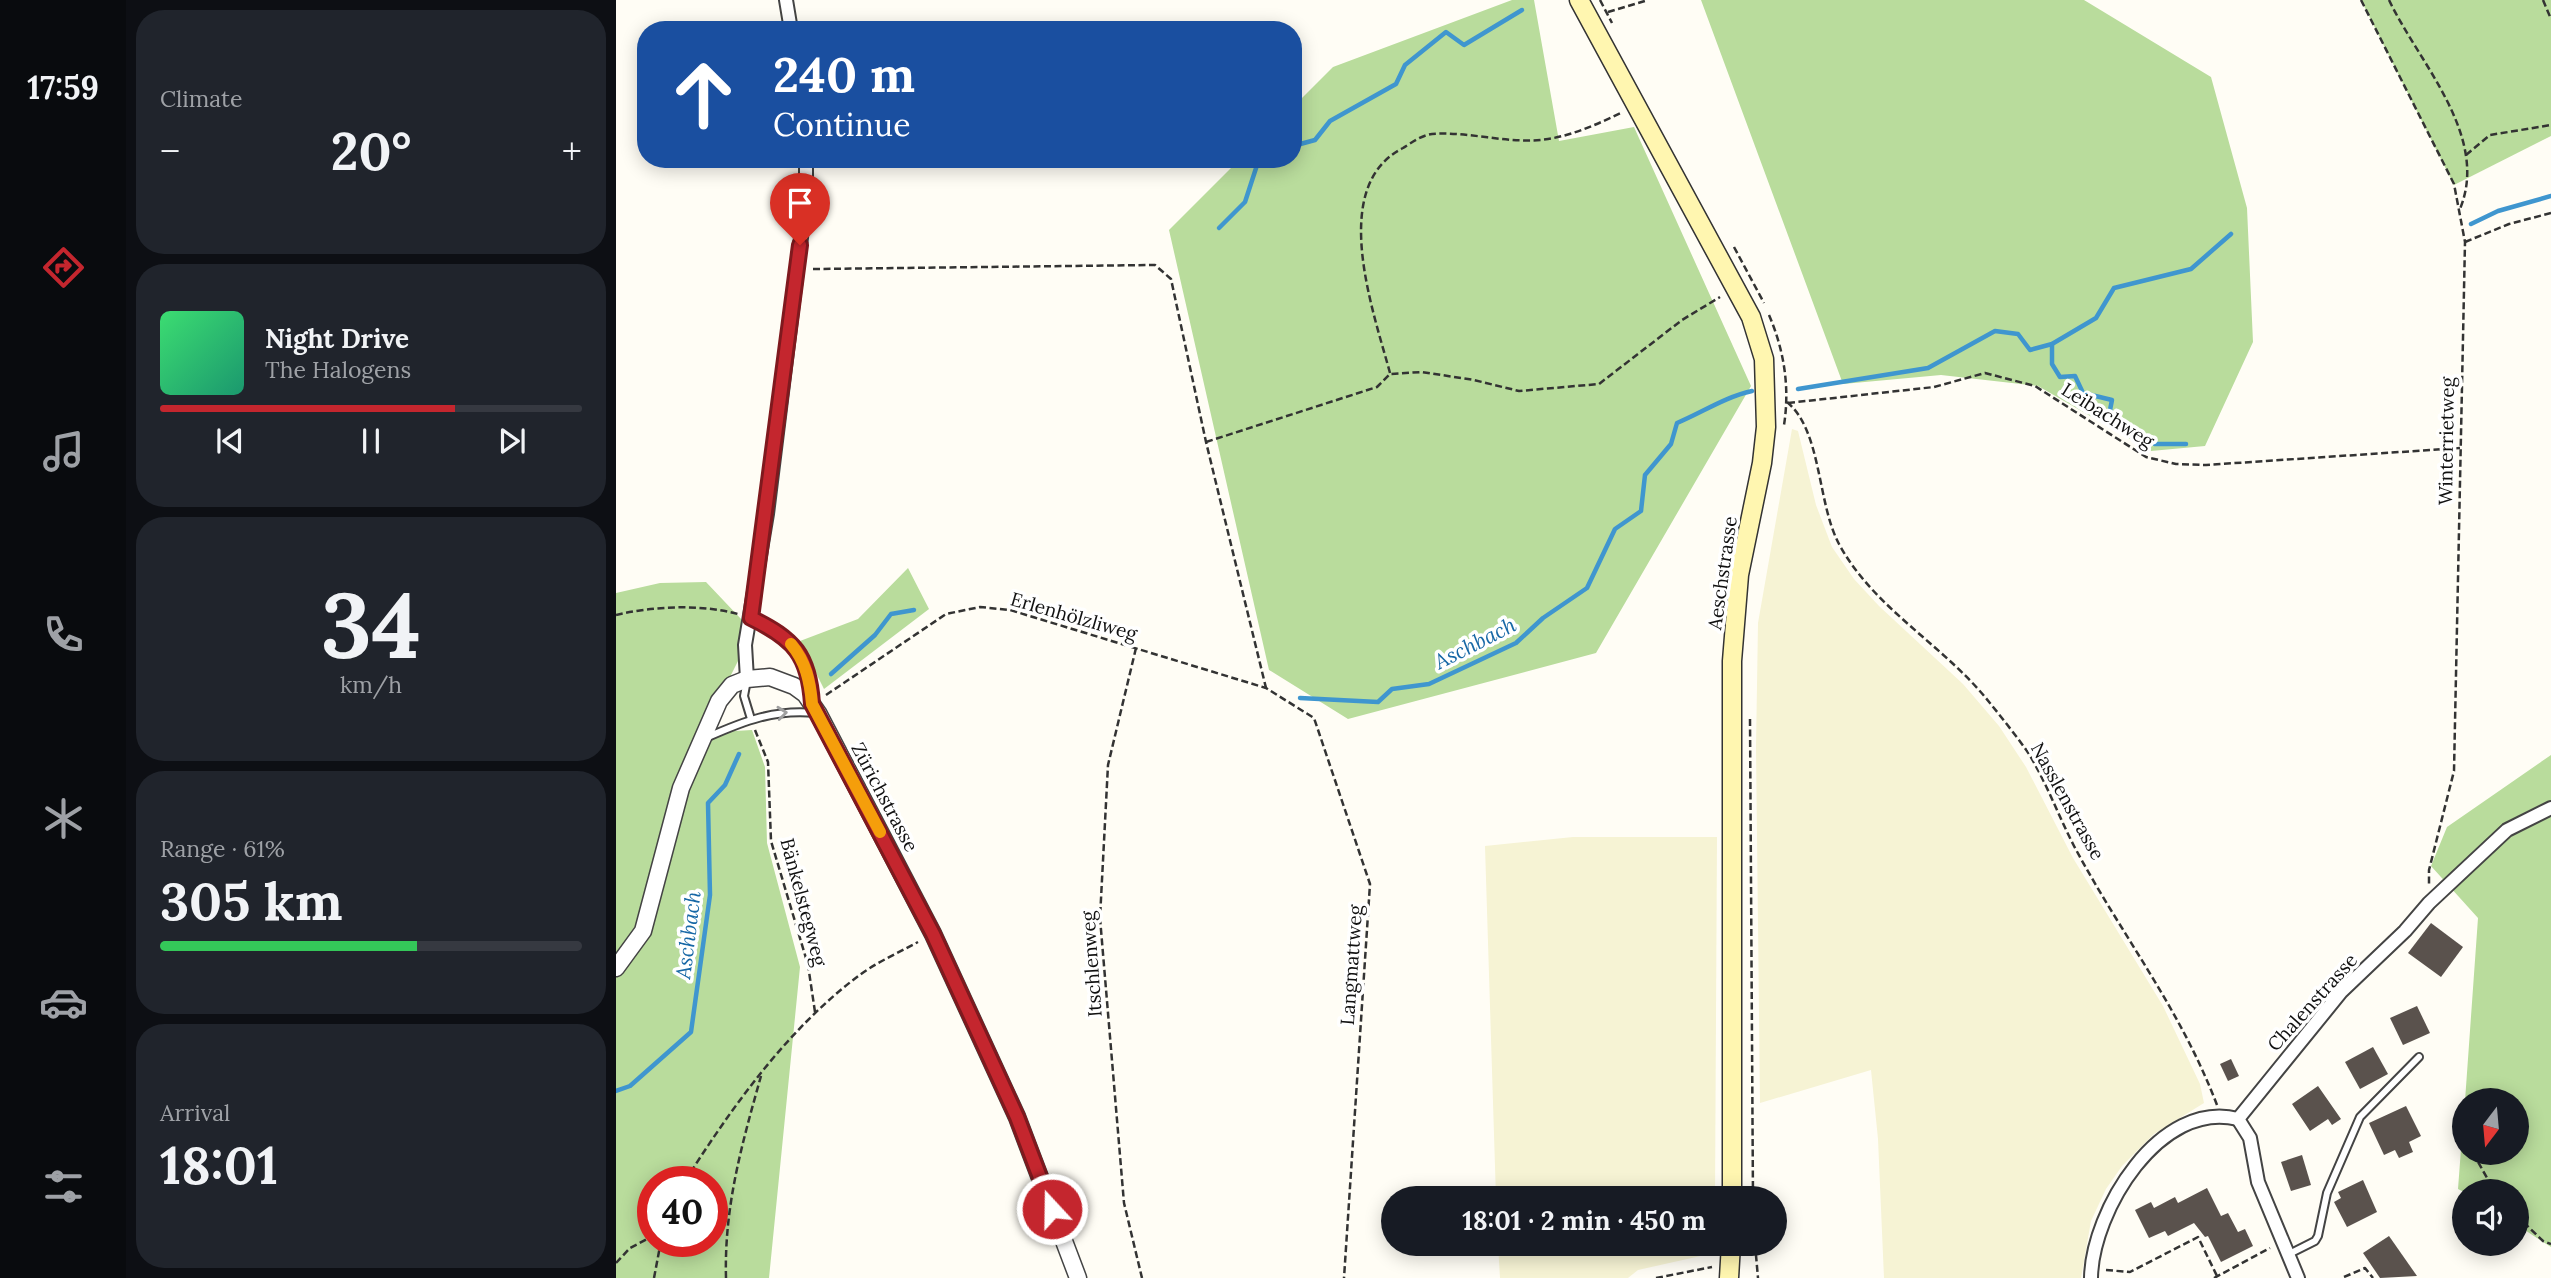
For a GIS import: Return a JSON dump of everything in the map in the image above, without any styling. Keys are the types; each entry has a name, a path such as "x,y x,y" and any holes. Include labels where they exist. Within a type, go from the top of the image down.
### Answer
{"main road":[{"name":"Aeschstrasse","path":"1579,0 1751,317 1764,359 1767,399 1762,463 1739,575 1733,629 1732,1186"}],"street":[{"path":"786,0 790,21"},
{"path":"616,968 643,931 681,788 719,701 732,685 747,678 745,645 751,618 797,269 806,197 806,168"},
{"name":"Zürichstrasse","path":"747,678 770,677 786,682 805,694 815,709 933,934 1017,1117 1077,1278"},
{"name":"Chalenstrasse","path":"2238,1119 2341,992 2405,931 2429,903 2507,830 2551,807"},
{"path":"2091,1274 2100,1225 2127,1175 2159,1143 2184,1127 2210,1116 2221,1115 2238,1119 2250,1138 2258,1182 2298,1278"}],"lane":[{"path":"703,739 751,719 775,713 815,709 810,682 799,654 782,633 751,618"},
{"path":"747,678 744,696 751,719"},
{"path":"2287,1255 2315,1241 2318,1236 2327,1193 2360,1117 2419,1057"}],"path":[{"path":"1607,13 1648,0"},
{"name":"Winterrietweg","path":"2361,0 2386,52 2430,131 2454,184 2465,242 2454,771 2429,870 2429,903"},
{"path":"2389,0 2406,35 2452,107 2466,155 2468,189 2460,209"},
{"path":"2543,0 2551,19"},
{"path":"1390,374 1361,250 1364,204 1371,180 1387,156 1429,134 1548,139 1594,126 1636,106"},
{"path":"2466,155 2490,135 2551,125"},
{"path":"2465,242 2509,224 2551,213"},
{"path":"797,269 1155,265 1171,279 1206,442 1266,688"},
{"path":"1206,442 1377,387 1390,374 1422,372 1519,391 1600,384 1682,320 1735,287"},
{"name":"Leibachweg","path":"1788,403 1934,387 1985,373 2035,386 2146,457 2176,464 2206,465 2460,448"},
{"path":"1767,399 1788,403"},
{"name":"Nasslenstrasse","path":"1788,403 1807,428 1826,510 1839,544 1859,573 1892,609 1983,695 2028,753 2075,847 2189,1039 2221,1115"},
{"name":"Erlenhölzliweg","path":"815,709 946,614 980,607 1010,610 1266,688"},
{"path":"616,615 636,610 714,608 751,618"},
{"name":"Itschlenweg","path":"1136,648 1108,765 1100,918 1124,1203 1142,1278"},
{"name":"Langmattweg","path":"1266,688 1314,718 1370,884 1344,1278"},
{"name":"Bänkelstegweg","path":"751,719 768,762 771,842 798,928 815,1012"},
{"name":"Bänkelstegweg","path":"695,1166 722,1123 815,1012 860,975 933,934"},
{"path":"726,1278 724,1234 738,1155 762,1074"},
{"path":"2529,1228 2543,1241 2551,1244"},
{"path":"2091,1274 2130,1272 2198,1237 2216,1277 2282,1242"},
{"path":"616,1263 637,1244"},
{"path":"1756,1256 1758,1278"},
{"path":"654,1278 658,1257"},
{"path":"1656,1278 1704,1267 1729,1272"},
{"path":"2344,1277 2365,1268 2373,1278"}],"shaded area":[{"path":"1792,429 1798,431 1816,505 1832,547 1854,579 1879,606 1963,684 1999,726 2026,767 2073,858 2163,1006 2200,1084 2204,1103 2154,1134 2122,1166 2106,1189 2091,1221 2081,1278 1884,1278 1878,1139 1871,1070 1760,1103 1756,747 1758,623"},
{"path":"1573,837 1717,837 1715,1186 1496,1186 1485,846"},
{"path":"1499,1256 1701,1256 1638,1270 1628,1278 1500,1278"}],"green space":[{"path":"1512,0 1534,0 1559,141 1634,127 1751,386 1596,653 1348,719 1269,670 1169,230 1231,168 1302,168 1302,98 1333,67"},
{"path":"1701,0 2084,0 2211,77 2247,208 2253,342 2205,446 2151,451 2038,386 1941,375 1843,384"},
{"path":"2361,0 2551,0 2551,136 2454,185"},
{"path":"908,568 929,609 824,689 800,641 858,619"},
{"path":"706,582 742,620 740,657 702,733 752,730 765,767 767,843 800,967 769,1278 616,1278 616,593 660,583"},
{"path":"2551,755 2551,1247 2529,1233 2529,1179 2459,1179 2460,1166 2529,1166 2529,1088 2466,1088 2478,918 2431,866 2447,827"}],"building":[{"path":"2431,923 2463,947 2441,977 2408,953"},
{"path":"2417,1006 2430,1033 2403,1045 2390,1018"},
{"path":"2373,1047 2388,1074 2360,1089 2345,1062"},
{"path":"2231,1059 2239,1076 2228,1081 2220,1064"},
{"path":"2318,1086 2341,1119 2332,1125 2328,1119 2310,1131 2292,1104"},
{"path":"2406,1106 2421,1136 2409,1142 2413,1152 2399,1158 2395,1150 2384,1155 2369,1123"},
{"path":"2302,1155 2311,1185 2291,1191 2281,1162"},
{"path":"2363,1180 2377,1212 2347,1227 2334,1202 2341,1198 2338,1192"},
{"path":"2207,1188 2221,1216 2228,1213 2238,1232 2245,1229 2253,1246 2221,1262 2208,1236 2205,1237 2194,1223 2168,1236 2165,1231 2149,1238 2135,1210 2151,1202 2154,1208 2175,1197 2178,1203"},
{"path":"2389,1236 2417,1276 2380,1278 2363,1253"}],"waterway":[{"path":"1302,144 1315,140 1330,121 1396,84 1405,65 1446,32 1464,45 1522,10"},
{"path":"1219,228 1245,202 1256,168"},
{"name":"Aschbach","path":"2471,224 2498,211 2551,196"},
{"name":"Aschbach","path":"1798,389 1928,368 1995,331 2018,334 2030,350 2052,344 2096,318 2114,288 2191,269 2231,234"},
{"name":"Aschbach","path":"2052,344 2052,364 2060,377 2075,376 2083,393 2112,400 2110,410 2117,421 2155,444 2186,444"},
{"name":"Aschbach","path":"1300,698 1378,702 1392,689 1429,684 1516,643 1543,618 1587,588 1615,529 1641,511 1645,475 1671,444 1677,423 1723,401 1752,391"},
{"name":"Aschbach","path":"831,674 875,635 891,614 914,610"},
{"name":"Aschbach","path":"616,1091 630,1086 691,1032 710,895 708,803 725,785 739,754"}],"slow traffic":[{"path":"791,644 799,654 810,682 812,704 880,832"}],"route":[{"path":"800,245 767,514 751,618 782,633 799,654 810,682 812,704 933,934 1017,1117 1052,1209"}]}
